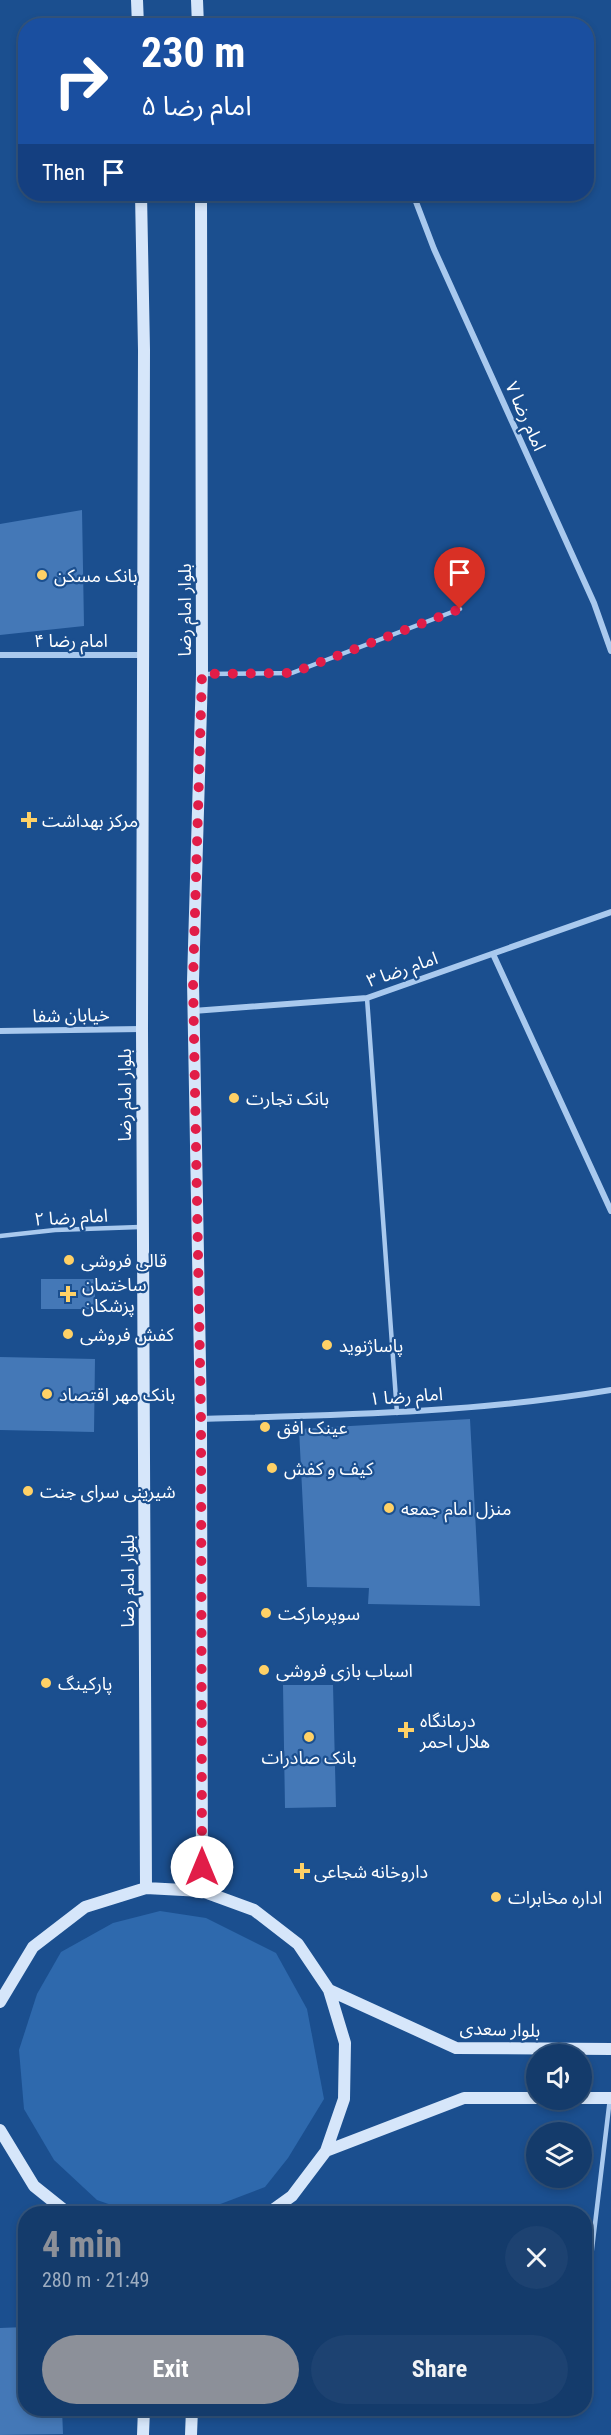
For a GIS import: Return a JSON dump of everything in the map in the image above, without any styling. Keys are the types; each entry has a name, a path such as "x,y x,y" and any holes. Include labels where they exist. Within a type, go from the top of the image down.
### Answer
{"main road":[{"path":"137,0 138,18"},
{"path":"197,0 198,18"},
{"name":"بلوار امام رضا","path":"141,201 144,350 142,1029 146,1888"},
{"name":"بلوار امام رضا","path":"201,201 202,674 193,1011 201,1419 202,1891"},
{"path":"0,2002 33,1947 85,1907 146,1888 202,1891 254,1910 298,1944 329,1990 345,2043 344,2099 326,2151 292,2196 278,2206"},
{"name":"بلوار سعدی","path":"329,1990 456,2048 611,2049"},
{"path":"326,2151 464,2098 526,2098"},
{"path":"592,2098 610,2098"},
{"path":"0,2130 34,2186 59,2206"},
{"path":"143,2435 144,2416"},
{"path":"192,2416 192,2435"}],"street":[{"name":"امام رضا ۷","path":"416,201 434,249 594,603 611,651"},
{"name":"امام رضا ۴","path":"0,655 143,655"},
{"name":"امام رضا ۳","path":"193,1011 367,998 611,912"},
{"path":"493,954 611,1211"},
{"name":"خیابان شفا","path":"0,1031 142,1029"},
{"name":"امام رضا ۱","path":"201,1419 397,1413 551,1400 611,1390"}],"lane":[{"path":"202,674 292,673 460,609"},
{"path":"367,998 397,1413"},
{"name":"امام رضا ۲","path":"0,1236 56,1230 143,1227"},
{"path":"592,2249 610,2098"}],"shaded area":[{"path":"160,1911 206,1918 276,1953 307,2009 324,2099 288,2158 265,2187 215,2206 114,2206 97,2200 54,2160 24,2109 19,2050 37,1994 61,1952 113,1923"}],"building":[{"name":"بانک مسکن","path":"82,510 84,626 0,635 0,524"},
{"name":"ساختمان پزشکان","path":"41,1279 95,1279 95,1309 41,1309"},
{"name":"بانک مهر اقتصاد","path":"0,1357 95,1359 94,1432 0,1430"},
{"name":"منزل امام جمعه","path":"470,1419 480,1606 368,1604 369,1588 307,1587 299,1429"},
{"name":"بانک صادرات","path":"283,1685 333,1685 336,1807 285,1808"},
{"path":"18,2327 18,2416 62,2416 63,2434 0,2435 0,2328"}],"place":[{"name":"بانک مسکن","path":"42,575"},
{"name":"مرکز بهداشت","path":"29,820"},
{"name":"بانک تجارت","path":"234,1098"},
{"name":"قالی فروشی","path":"69,1260"},
{"name":"ساختمان پزشکان","path":"68,1294"},
{"name":"کفش فروشی","path":"68,1334"},
{"name":"پاساژنوید","path":"327,1345"},
{"name":"بانک مهر اقتصاد","path":"47,1394"},
{"name":"عینک افق","path":"265,1427"},
{"name":"کیف و کفش","path":"272,1468"},
{"name":"شیرینی سرای جنت","path":"28,1491"},
{"name":"منزل امام جمعه","path":"389,1508"},
{"name":"سوپرمارکت","path":"266,1613"},
{"name":"اسباب بازی فروشی","path":"264,1670"},
{"name":"پارکینگ","path":"46,1683"},
{"name":"درمانگاه هلال احمر","path":"406,1730"},
{"name":"بانک صادرات","path":"309,1737"},
{"name":"داروخانه شجاعی","path":"302,1871"},
{"name":"اداره مخابرات","path":"496,1897"}],"route":[{"path":"202,1867 201,1419 193,1011 202,674 292,673 460,609"}]}
